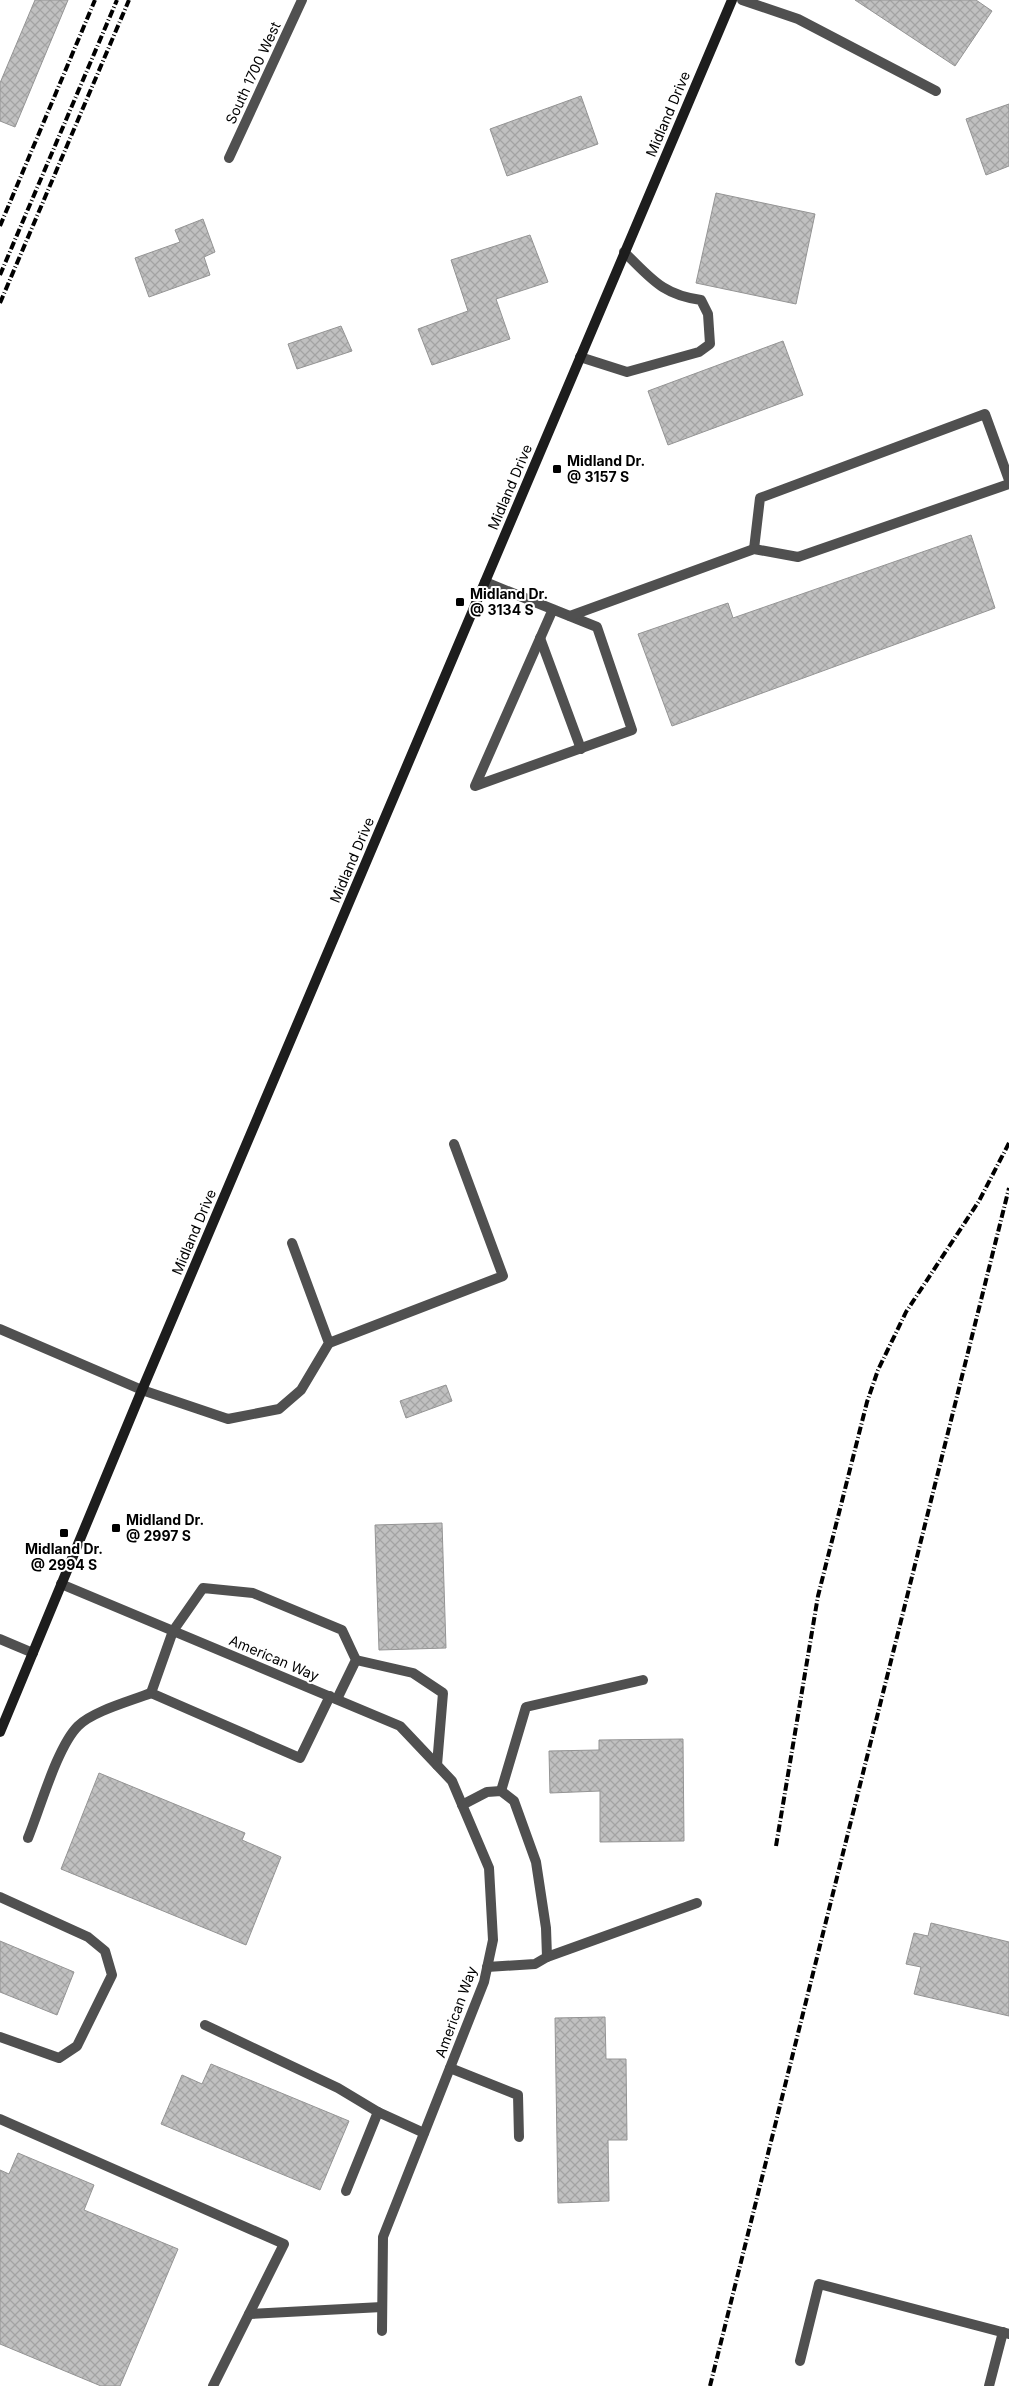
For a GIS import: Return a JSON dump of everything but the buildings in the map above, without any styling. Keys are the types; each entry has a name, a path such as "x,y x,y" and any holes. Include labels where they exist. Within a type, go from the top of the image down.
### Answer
{"street":[{"name":"South 1700 West","path":"229,158 302,0"},
{"name":"Midland Drive","path":"0,1732 142,1390 732,0"},
{"path":"742,0 798,20 936,91"},
{"path":"580,357 626,372 699,352 710,344 708,314 701,300 685,298 660,288 624,252"},
{"path":"754,549 760,498 985,414 1009,480"},
{"path":"570,616 754,549 798,557 1009,484"},
{"path":"485,582 553,609 597,627 632,730 476,786 553,609"},
{"path":"540,638 581,749"},
{"path":"0,1328 142,1390 228,1419 279,1409 302,1390 329,1343 503,1276 454,1144"},
{"path":"292,1242 329,1343"},
{"name":"American Way","path":"61,1584 400,1726 452,1781 489,1868 493,1940 484,1982 383,2237 382,2331"},
{"path":"151,1693 174,1631 203,1588 253,1592 342,1630 356,1660"},
{"path":"0,1639 33,1653"},
{"path":"28,1838 62,1752 78,1726 98,1714 151,1693 300,1758 356,1660"},
{"path":"356,1660 413,1673 443,1693 437,1766"},
{"path":"501,1791 526,1707 643,1680"},
{"path":"462,1805 487,1792 501,1791 514,1801 536,1862 546,1928 547,1956"},
{"path":"0,1897 88,1937 105,1951 112,1975 77,2046 59,2058 0,2037"},
{"path":"487,1967 535,1964 547,1956 697,1903"},
{"path":"205,2025 338,2088 378,2112 424,2133"},
{"path":"450,2068 518,2095 519,2137"},
{"path":"346,2191 378,2112"},
{"path":"0,2119 284,2244 213,2386"},
{"path":"800,2361 819,2284 1006,2333 989,2386"},
{"path":"249,2314 382,2307"}],"railway":[{"path":"0,226 95,0"},
{"path":"0,275 117,0"},
{"path":"0,303 129,0"},
{"path":"776,1846 818,1596 867,1402 878,1370 906,1312 979,1201 1009,1143"},
{"path":"710,2386 1009,1188"}],"place":[{"name":"Midland Dr. @ 3157 S","path":"557,469"},
{"name":"Midland Dr. @ 3134 S","path":"460,602"},
{"name":"Midland Dr. @ 2997 S","path":"116,1528"},
{"name":"Midland Dr. @ 2994 S","path":"64,1533"}]}
